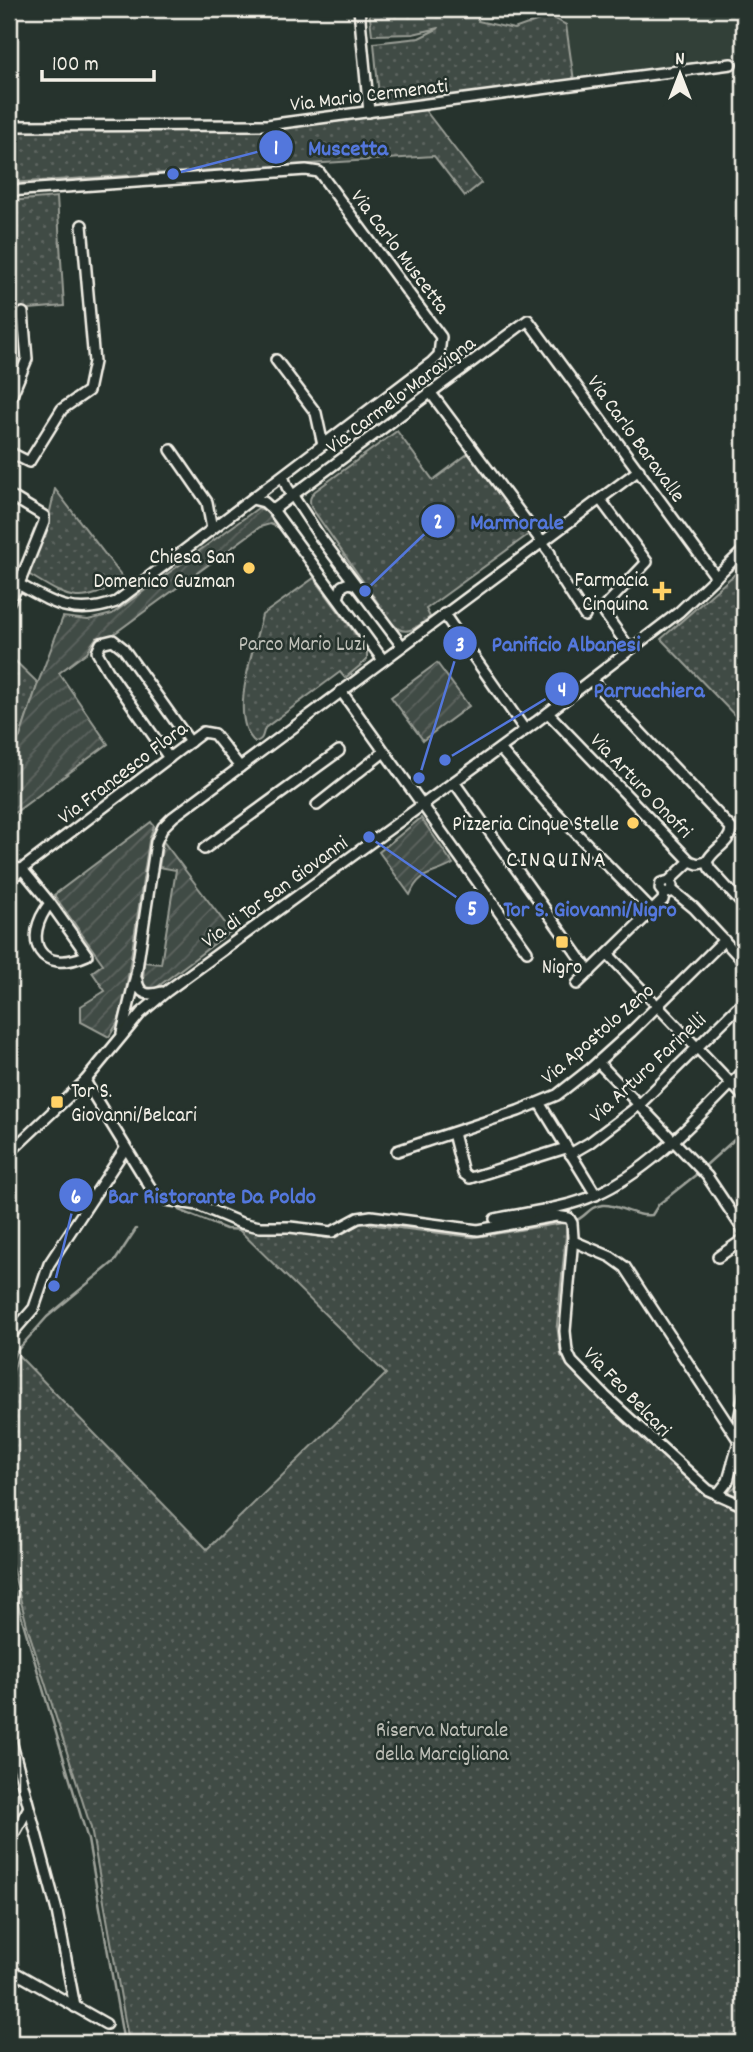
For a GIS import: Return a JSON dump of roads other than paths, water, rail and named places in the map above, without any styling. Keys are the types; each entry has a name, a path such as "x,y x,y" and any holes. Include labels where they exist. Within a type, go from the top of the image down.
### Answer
{"street":[{"path":"359,9 369,113"},
{"name":"Via Mario Cermenati","path":"9,126 267,125 731,64"},
{"name":"Via Carlo Muscetta","path":"9,191 294,171 319,172 441,337 439,355 432,362 116,602 76,610 56,604 9,579"},
{"path":"9,452 29,462 36,456 62,408 88,391 94,362 82,225"},
{"path":"9,402 27,359 23,313"},
{"name":"Via Carmelo Maravigna","path":"273,510 528,320"},
{"name":"Via Carlo Baravalle","path":"528,320 716,577"},
{"path":"276,360 316,412 323,445"},
{"path":"430,392 550,553 555,569 585,616"},
{"path":"171,450 207,502 212,529"},
{"path":"120,1038 136,975 156,842 163,827 639,470"},
{"path":"283,476 323,540 402,646"},
{"path":"273,510 269,499 271,486 293,495"},
{"path":"9,495 44,516 19,584 9,601"},
{"path":"252,499 264,502 273,510 383,660"},
{"path":"600,499 647,562 605,606 605,614 630,649"},
{"path":"306,552 316,551 323,540"},
{"name":"Via di Tor San Giovanni","path":"9,1153 85,1081 141,1013 167,991 548,713 679,612 744,550"},
{"path":"338,598 342,586 349,583 356,585"},
{"path":"444,614 525,730"},
{"path":"169,758 108,671 97,652 101,643 113,640 122,648 190,742"},
{"path":"591,680 731,828 730,836 707,862 710,869 744,906"},
{"path":"341,691 527,951"},
{"name":"Via Arturo Onofri","path":"548,713 690,861 668,888 663,900 577,984"},
{"name":"Via Francesco Flora","path":"9,881 203,732 214,734 240,767"},
{"path":"500,749 546,802 652,911"},
{"path":"204,849 339,751"},
{"path":"317,805 384,752"},
{"path":"454,782 590,972"},
{"path":"690,861 698,864 707,862"},
{"path":"9,868 22,869 50,903 87,955 70,963 59,963 41,952 35,941 38,918 50,903"},
{"path":"668,888 681,895 744,962"},
{"name":"Via Apostolo Zeno","path":"397,1151 540,1104 562,1091 598,1062 724,940"},
{"path":"608,954 744,1097"},
{"path":"136,975 138,988 145,993 152,996 167,991"},
{"name":"Via Arturo Farinelli","path":"453,1133 463,1173 468,1178 589,1143 639,1105 744,1001"},
{"path":"598,1062 707,1176 744,1231"},
{"path":"85,1081 125,1149 158,1197 198,1205 254,1226 332,1232 358,1218 371,1216 478,1230 553,1212 596,1195 636,1171 673,1141 744,1071"},
{"path":"540,1104 596,1195"},
{"path":"9,1337 34,1308 49,1264 125,1149"},
{"path":"495,1219 553,1212 564,1216 570,1219 573,1241 614,1258 625,1267 740,1439"},
{"path":"718,1257 744,1239"},
{"name":"Via Feo Belcari","path":"573,1241 565,1331 567,1351 572,1362 675,1462 717,1496 744,1506"},
{"path":"717,1496 728,1481 740,1439 744,1394"},
{"path":"9,1733 57,1911 75,2007"},
{"path":"9,1843 28,1809"},
{"path":"9,1969 106,2024"}],"waterway":[{"path":"705,1166 744,1131"},
{"path":"574,1221 603,1205 652,1215 659,1204 697,1174"},
{"path":"179,1210 226,1229 295,1232 328,1238 336,1237 361,1223 474,1237 568,1222"},
{"path":"9,1368 15,1353 47,1317 115,1261 136,1229"},
{"path":"9,1575 88,1840 124,2043"}],"place":[{"name":"Muscetta","path":"173,174"},
{"name":"Chiesa San Domenico Guzman","path":"249,568"},
{"name":"Marmorale","path":"365,591"},
{"name":"Farmacia Cinquina","path":"662,591"},
{"name":"Parrucchiera","path":"445,760"},
{"name":"Panificio Albanesi","path":"419,778"},
{"name":"Pizzeria Cinque Stelle","path":"633,823"},
{"name":"Tor S. Giovanni/Nigro","path":"369,837"},
{"name":"Nigro","path":"562,942"},
{"name":"Tor S. Giovanni/Belcari","path":"57,1102"},
{"name":"Bar Ristorante Da Poldo","path":"54,1286"}],"district":[{"name":"CINQUINA","path":"557,858"}],"park label":[{"name":"Parco Mario Luzi","path":"302,643"},
{"name":"Riserva Naturale della Marcigliana","path":"442,1741"}]}
